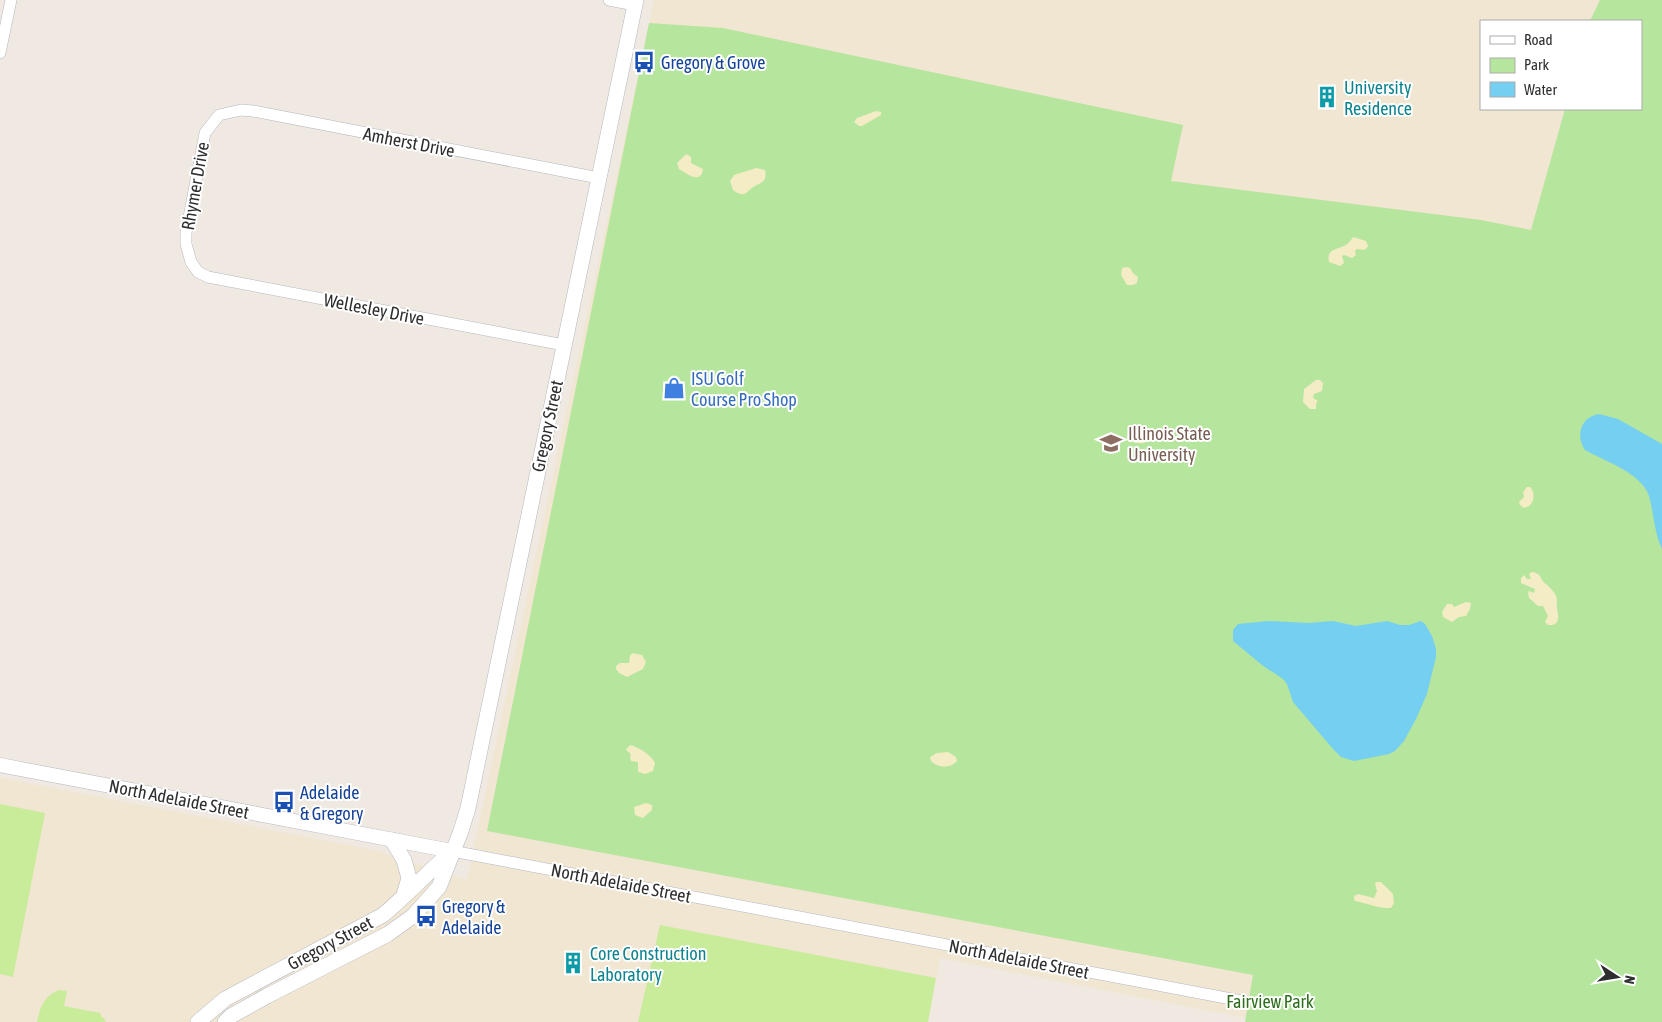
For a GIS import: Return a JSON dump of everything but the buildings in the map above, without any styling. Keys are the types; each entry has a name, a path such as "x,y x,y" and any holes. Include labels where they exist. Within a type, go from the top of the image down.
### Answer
{"main road":[{"name":"Gregory Street","path":"225,1022 231,1016 267,996 388,934 413,916 439,887 468,808 636,2"},
{"path":"392,840 404,860 409,878 402,899"},
{"name":"Gregory Street","path":"198,1022 225,998 383,914 402,899 452,851"}],"street":[{"path":"0,53 11,0"},
{"path":"609,0 636,2"},
{"name":"Amherst Drive","path":"219,115 241,110 253,111 599,178"},
{"name":"Rhymer Drive","path":"191,262 187,251 186,233 205,133 219,115"},
{"name":"Wellesley Drive","path":"191,262 198,272 208,277 564,345"},
{"name":"North Adelaide Street","path":"0,765 1242,1001"}],"shaded area":[{"name":"Illinois State University","path":"654,0 1662,0 1662,1022 1253,976 1246,1018 940,958 928,1022 0,1022 0,778 374,850 467,880"}],"green space":[{"name":"Illinois State University","path":"1600,0 1662,0 1662,1022 1245,1022 1253,975 487,831 649,23 723,28 1183,125 1171,181 1481,220 1531,230 1565,110 1642,110 1642,20 1590,20"},
{"path":"0,804 45,813 13,977 0,974"},
{"path":"660,925 936,978 928,1022 638,1022"},
{"path":"59,990 67,991 64,1006 100,1013 106,1022 37,1022 46,999"}],"sand":[{"path":"876,111 881,112 881,115 862,126 854,122 857,118"},
{"path":"686,154 691,157 691,163 703,169 700,176 693,177 679,169 677,163"},
{"path":"756,168 765,170 766,174 763,182 744,194 739,194 733,190 730,181 734,175"},
{"path":"1353,237 1366,241 1367,248 1364,250 1357,249 1355,251 1356,255 1352,258 1342,256 1344,263 1340,266 1329,262 1330,252 1345,245"},
{"path":"1122,268 1130,268 1138,277 1137,283 1127,285 1121,275"},
{"path":"1316,380 1320,380 1323,383 1322,391 1314,394 1313,398 1318,401 1316,409 1310,409 1303,402 1304,389"},
{"path":"1134,429 1140,433 1146,430 1149,431 1150,440 1138,443 1127,439 1129,433"},
{"path":"1527,487 1532,489 1533,499 1529,506 1524,508 1519,502 1524,497 1523,492"},
{"path":"1532,572 1539,575 1556,596 1558,620 1555,624 1548,625 1545,622 1548,616 1543,606 1538,606 1529,598 1529,591 1534,593 1535,589 1521,583 1521,578 1524,575 1527,579 1531,579 1529,574"},
{"path":"1466,602 1471,603 1466,616 1459,617 1452,622 1443,617 1442,612 1447,604 1452,604 1454,607"},
{"path":"632,653 642,655 646,662 643,669 627,677 619,673 616,666 620,663 629,663"},
{"path":"631,745 651,757 655,763 653,771 645,774 638,772 638,762 631,761 631,754 626,750"},
{"path":"948,752 956,757 957,761 954,764 940,766 931,761 930,757 937,753"},
{"path":"646,803 652,805 652,810 643,818 635,815 634,807"},
{"path":"1376,882 1381,882 1393,894 1394,903 1391,908 1355,901 1354,896 1358,894 1374,898 1377,891"}],"water":[{"path":"1599,414 1618,419 1662,444 1662,549 1657,536 1649,496 1645,488 1631,474 1585,450 1582,444 1580,433 1584,423"},
{"path":"1268,621 1308,623 1333,621 1356,626 1387,621 1400,625 1409,625 1421,621 1425,624 1432,636 1436,657 1427,694 1404,741 1395,751 1354,761 1341,757 1333,749 1293,702 1287,684 1283,679 1262,665 1233,641 1233,630 1238,624"}],"place":[{"name":"Gregory & Grove","path":"644,62"},
{"name":"University Residence","path":"1327,97"},
{"name":"ISU Golf Course Pro Shop","path":"674,388"},
{"name":"Illinois State University","path":"1111,443"},
{"name":"Adelaide & Gregory","path":"284,802"},
{"name":"Gregory & Adelaide","path":"426,916"},
{"name":"Core Construction Laboratory","path":"573,963"}],"park label":[{"name":"Fairview Park","path":"1270,1001"}]}
